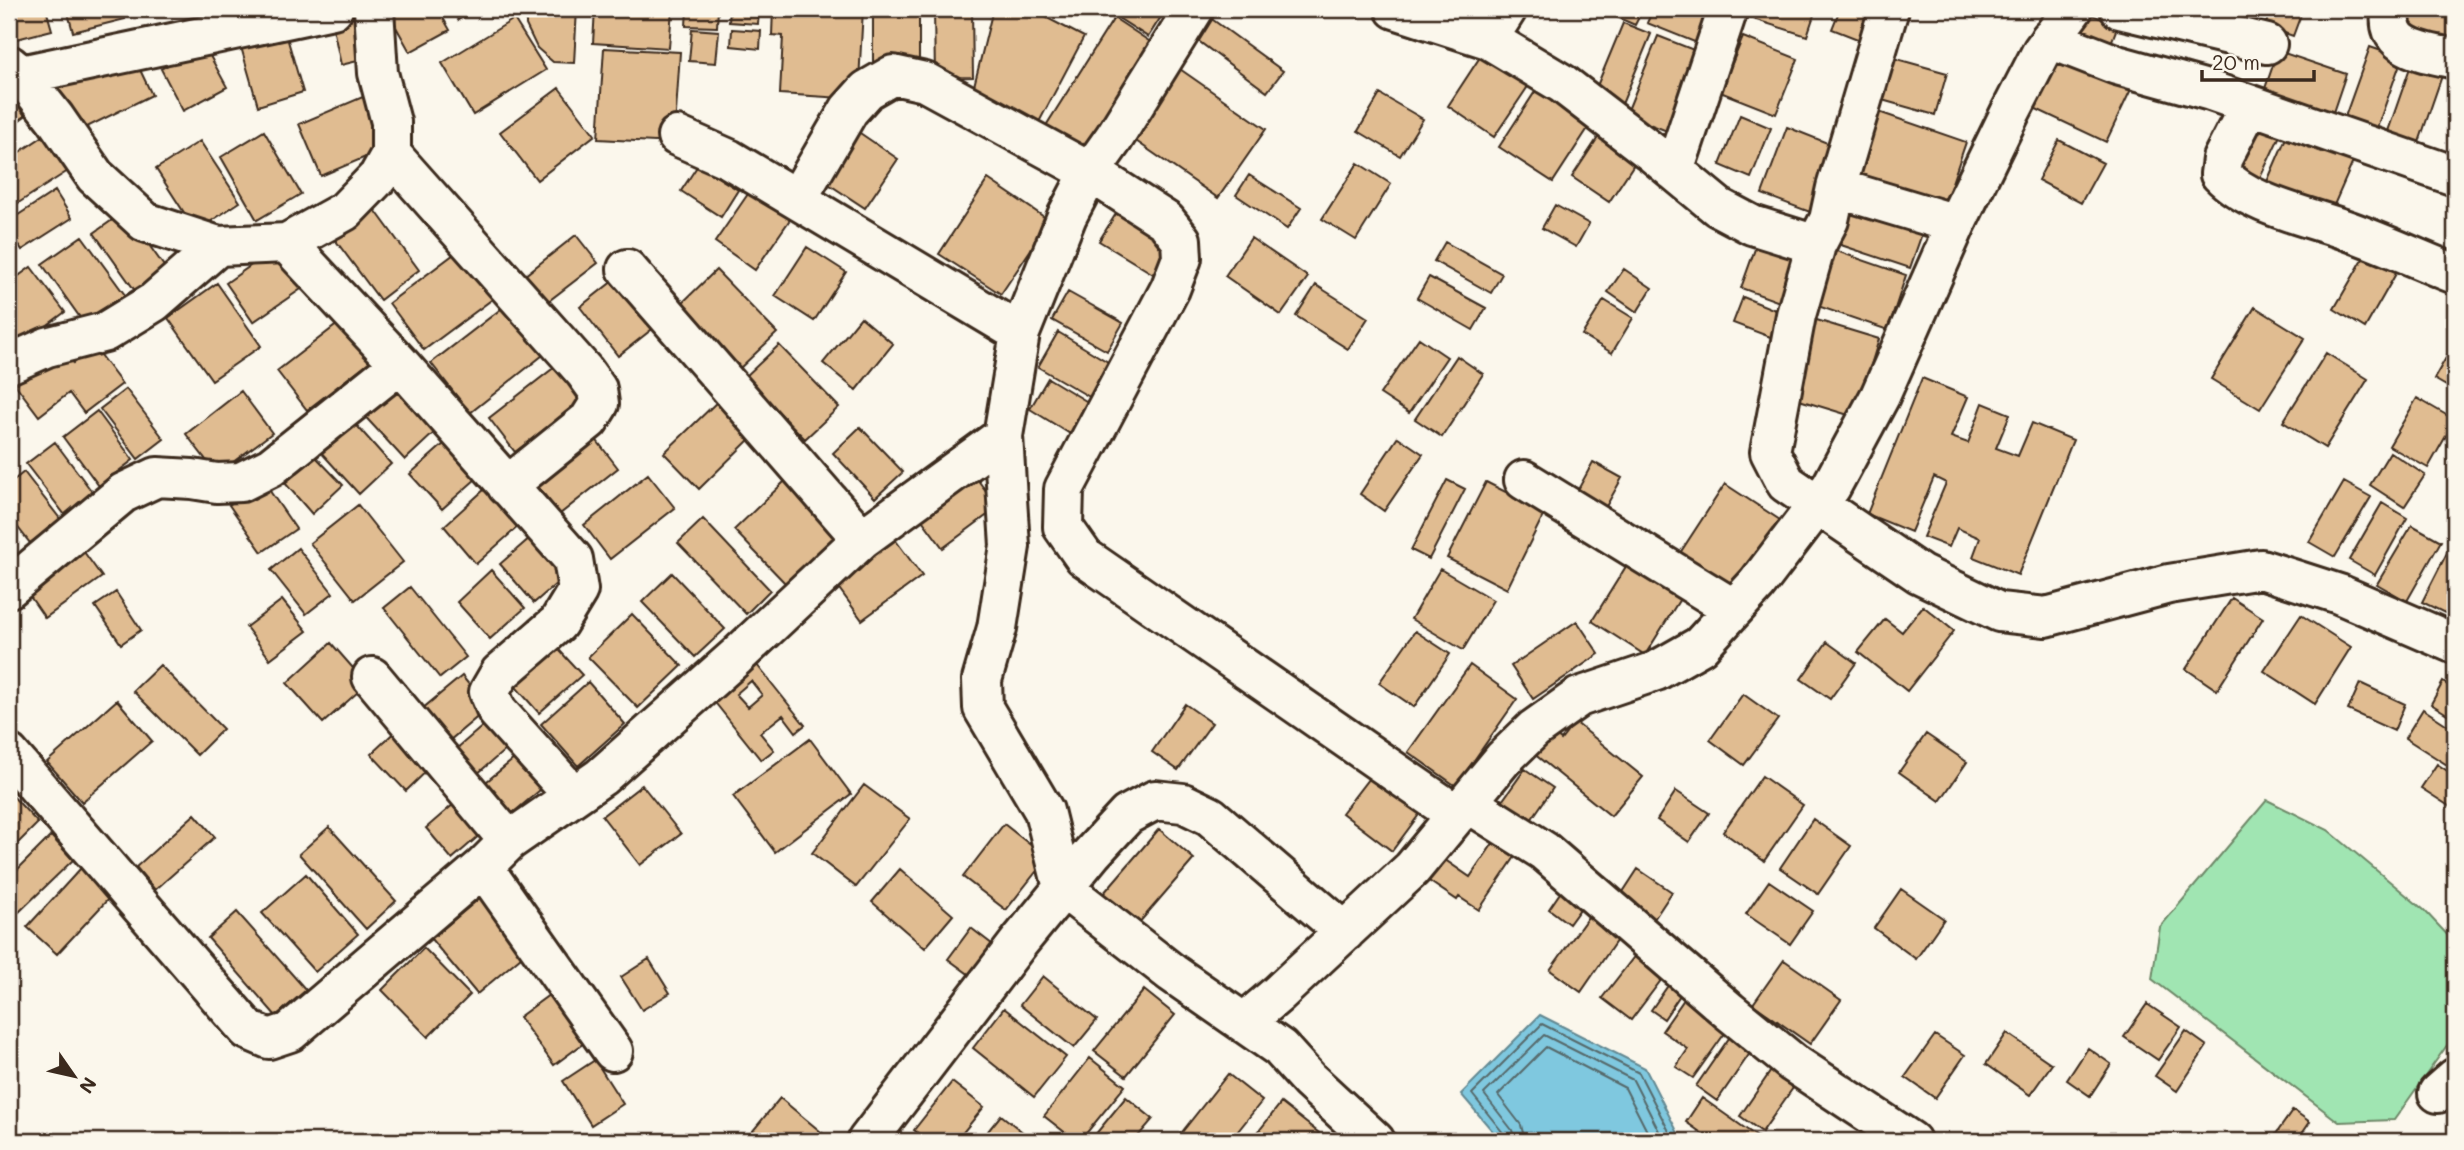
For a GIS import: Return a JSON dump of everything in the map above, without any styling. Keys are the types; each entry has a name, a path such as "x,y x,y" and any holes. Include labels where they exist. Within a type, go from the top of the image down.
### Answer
{"street":[{"path":"333,9 15,70 55,118 95,176 145,222 218,246 287,243 345,211 378,177 391,154 391,122 378,73 374,9"},
{"path":"1194,9 1090,172 1067,216 1020,333 1003,436 1010,546 997,628 982,680 983,708 1044,811 1063,888 1172,972 1280,1048 1309,1080 1375,1141"},
{"path":"1395,9 1498,24 1563,84 1717,207 1752,225 1816,245"},
{"path":"1674,171 1728,9"},
{"path":"1889,9 1829,220 1816,245 1796,315 1770,452 1786,483 1920,574 1999,612 2046,617 2169,584 2262,569 2339,594 2455,644"},
{"path":"1244,1023 1412,869 1503,759 1534,729 1579,697 1656,671 1700,646 1757,584 1819,505 1880,396 1956,224 2011,111 2050,39 2073,9"},
{"path":"2120,9 2267,44"},
{"path":"2392,9 2391,29 2398,40 2412,48 2455,59"},
{"path":"2050,39 2117,65 2211,91 2455,176"},
{"path":"797,199 849,110 867,90 892,75 925,82 1090,172 1166,221 1181,240 1182,258 1170,289 1064,489 1063,527 1084,557 1463,809 1544,851 1793,1063 1911,1141"},
{"path":"2250,105 2222,159 2220,174 2232,187 2249,196 2352,232 2455,274"},
{"path":"677,136 729,159 1020,333"},
{"path":"391,154 597,389 599,404 589,420 507,486"},
{"path":"1836,188 1956,224"},
{"path":"287,243 400,364 573,559 578,590 558,623 500,673 489,692 497,711 573,795"},
{"path":"9,364 47,348 105,332 154,302 218,246"},
{"path":"627,269 862,539"},
{"path":"9,588 123,493 157,477 191,478 217,483 241,482 271,467 400,364"},
{"path":"12,767 248,1030 269,1039 290,1032 496,854 611,768 736,657 862,539 1003,436"},
{"path":"1524,480 1734,609"},
{"path":"372,677 496,854 613,1051"},
{"path":"867,1141 1063,888 1127,814 1155,800 1183,803 1210,816 1345,932"}],"green space":[{"path":"2267,800 2328,830 2424,910 2455,943 2455,1034 2394,1120 2339,1122 2152,979 2160,927"}],"water":[{"path":"1540,1015 1645,1068 1682,1141 1501,1141 1461,1094"}],"building":[{"path":"9,9 46,9 52,30 9,41"},
{"path":"67,9 122,9 125,19 73,32"},
{"path":"359,9 370,58 341,65 330,14"},
{"path":"386,9 438,9 450,30 410,52"},
{"path":"451,9 475,9 458,20"},
{"path":"526,9 577,9 574,63 553,62 537,48 526,25"},
{"path":"595,9 672,9 669,48 593,43"},
{"path":"687,9 718,9 717,27 686,26"},
{"path":"730,9 759,9 758,24 729,22"},
{"path":"773,9 863,9 858,99 780,94 783,36 772,35"},
{"path":"873,9 919,9 919,68 873,68"},
{"path":"934,9 972,9 973,77 935,78"},
{"path":"993,9 1030,9 1084,37 1038,124 973,90"},
{"path":"1111,9 1166,9 1148,37 1109,12"},
{"path":"1606,9 1643,9 1635,25 1605,12"},
{"path":"1653,9 1717,9 1702,45 1647,23"},
{"path":"1732,9 1816,9 1807,36 1731,12"},
{"path":"1840,9 1879,9 1873,45 1832,29"},
{"path":"2224,9 2259,9 2255,22"},
{"path":"2271,9 2303,9 2293,36 2265,26"},
{"path":"2410,9 2455,9 2454,43 2404,26"},
{"path":"2087,13 2118,25 2106,56 2075,44"},
{"path":"1209,17 1283,71 1267,92 1193,37"},
{"path":"1114,18 1152,43 1082,157 1042,132"},
{"path":"514,19 546,70 473,115 442,63"},
{"path":"1623,23 1651,34 1620,109 1592,98"},
{"path":"284,27 303,92 258,106 239,40"},
{"path":"692,29 719,31 716,63 689,61"},
{"path":"732,29 761,31 760,49 731,46"},
{"path":"1658,36 1699,52 1667,131 1626,115"},
{"path":"1743,37 1798,59 1776,114 1720,92"},
{"path":"204,45 227,87 183,111 161,69"},
{"path":"2370,47 2402,58 2373,139 2341,128"},
{"path":"604,48 680,52 674,143 598,139"},
{"path":"1486,48 1533,79 1494,137 1448,106"},
{"path":"2062,49 2134,83 2106,142 2034,108"},
{"path":"2278,51 2346,74 2329,124 2261,100"},
{"path":"133,55 152,95 83,129 49,75"},
{"path":"2414,56 2445,67 2417,148 2386,137"},
{"path":"1893,58 1947,73 1935,115 1882,100"},
{"path":"1177,67 1266,129 1218,198 1133,139"},
{"path":"1542,81 1596,116 1553,182 1499,147"},
{"path":"559,88 595,135 537,180 500,132"},
{"path":"9,92 25,116 9,128"},
{"path":"1380,94 1423,119 1400,156 1358,131"},
{"path":"365,96 387,148 321,176 299,124"},
{"path":"1870,109 1966,142 1944,206 1848,172"},
{"path":"2258,112 2285,125 2260,178 2233,165"},
{"path":"1740,115 1771,128 1751,178 1720,165"},
{"path":"2291,126 2356,155 2331,212 2266,184"},
{"path":"1787,127 1835,146 1810,212 1762,194"},
{"path":"1603,130 1640,155 1609,202 1572,177"},
{"path":"264,131 301,194 257,220 221,157"},
{"path":"857,131 898,159 865,208 824,181"},
{"path":"48,133 71,169 9,209 9,159"},
{"path":"2059,140 2103,163 2081,203 2038,180"},
{"path":"200,141 240,202 196,231 156,169"},
{"path":"1358,163 1391,184 1356,240 1322,219"},
{"path":"698,165 738,190 721,217 681,191"},
{"path":"1249,175 1301,208 1287,229 1236,195"},
{"path":"988,179 1050,221 1001,294 939,254"},
{"path":"55,191 72,218 22,250 9,229 9,221"},
{"path":"750,191 791,218 755,270 715,242"},
{"path":"1843,200 1924,228 1910,268 1829,241"},
{"path":"370,203 419,270 380,300 330,233"},
{"path":"1555,205 1589,224 1576,247 1542,228"},
{"path":"125,211 166,269 136,292 94,233"},
{"path":"1117,212 1176,248 1158,277 1099,241"},
{"path":"576,235 598,263 546,303 524,276"},
{"path":"1760,235 1804,250 1785,304 1741,288"},
{"path":"82,236 125,295 84,323 42,264"},
{"path":"1251,238 1308,277 1281,315 1225,276"},
{"path":"1445,242 1502,274 1491,293 1434,261"},
{"path":"466,245 502,292 424,350 389,303"},
{"path":"2371,245 2402,263 2365,328 2334,309"},
{"path":"1822,246 1906,275 1888,330 1803,301"},
{"path":"277,247 304,287 253,322 226,283"},
{"path":"807,247 846,272 814,321 775,296"},
{"path":"31,267 65,312 22,344 9,325 9,283"},
{"path":"1624,269 1652,288 1637,312 1608,292"},
{"path":"716,270 777,333 738,370 678,307"},
{"path":"618,277 656,326 618,356 580,307"},
{"path":"1429,277 1486,308 1473,330 1417,298"},
{"path":"217,283 261,346 212,380 168,318"},
{"path":"1316,285 1368,318 1348,349 1296,316"},
{"path":"1068,292 1123,323 1107,351 1052,320"},
{"path":"1743,297 1788,315 1778,340 1733,323"},
{"path":"1604,300 1633,318 1612,353 1582,335"},
{"path":"510,302 548,351 470,413 431,363"},
{"path":"2255,307 2305,338 2260,409 2211,379"},
{"path":"861,317 893,344 856,390 823,363"},
{"path":"1810,318 1879,339 1855,417 1786,396"},
{"path":"343,320 373,359 307,410 277,371"},
{"path":"1058,332 1113,365 1093,399 1038,367"},
{"path":"1419,338 1447,357 1409,413 1380,394"},
{"path":"2455,342 2455,391 2434,379"},
{"path":"779,345 839,407 805,439 745,377"},
{"path":"94,347 122,384 84,413 69,393 39,416 15,384 62,349 73,363"},
{"path":"2326,353 2368,379 2325,448 2283,422"},
{"path":"1457,356 1483,374 1442,437 1415,419"},
{"path":"560,363 586,397 515,452 489,418"},
{"path":"1048,378 1091,404 1072,435 1030,409"},
{"path":"1922,378 1968,397 1951,437 1968,443 1983,403 2010,414 1996,448 2018,456 2032,423 2073,440 2018,575 1973,557 1980,538 1957,528 1949,547 1923,537 1946,483 1934,477 1911,532 1867,514"},
{"path":"392,384 435,432 405,460 360,411"},
{"path":"126,389 164,439 138,459 100,409"},
{"path":"241,391 272,433 217,474 186,434"},
{"path":"2417,398 2455,420 2428,468 2389,446"},
{"path":"719,400 753,436 699,489 664,453"},
{"path":"97,411 133,460 99,486 63,437"},
{"path":"351,419 391,464 359,494 318,449"},
{"path":"860,427 903,472 875,498 833,453"},
{"path":"591,433 618,468 560,514 532,479"},
{"path":"1398,437 1423,454 1384,511 1360,494"},
{"path":"55,442 93,493 65,515 26,464"},
{"path":"445,443 476,479 442,509 410,474"},
{"path":"2390,452 2425,475 2404,507 2370,485"},
{"path":"315,456 343,485 312,514 285,483"},
{"path":"1593,462 1622,478 1603,512 1574,497"},
{"path":"971,471 998,507 943,548 917,513"},
{"path":"24,472 61,520 30,543 9,516 9,484"},
{"path":"648,474 675,508 610,559 584,525"},
{"path":"1447,480 1465,489 1429,559 1411,550"},
{"path":"263,481 296,529 262,552 229,505"},
{"path":"785,481 838,536 787,585 734,530"},
{"path":"1486,482 1545,512 1507,589 1447,558"},
{"path":"2344,482 2371,497 2335,557 2309,542"},
{"path":"1725,484 1780,520 1735,590 1680,553"},
{"path":"486,488 520,525 476,564 444,526"},
{"path":"2382,503 2407,518 2375,575 2349,560"},
{"path":"358,505 403,562 355,600 310,543"},
{"path":"703,519 770,590 746,614 678,543"},
{"path":"2412,525 2441,541 2407,601 2377,584"},
{"path":"891,534 922,576 862,620 832,579"},
{"path":"531,537 565,576 534,603 500,564"},
{"path":"2454,539 2455,608 2451,616 2422,602"},
{"path":"79,545 102,577 45,618 22,585"},
{"path":"298,548 333,593 306,614 271,570"},
{"path":"1630,560 1683,594 1645,655 1592,621"},
{"path":"1440,569 1493,600 1463,650 1411,619"},
{"path":"491,570 525,608 490,639 457,602"},
{"path":"672,573 725,629 695,657 642,602"},
{"path":"410,587 466,657 440,678 384,608"},
{"path":"116,592 141,630 121,644 95,606"},
{"path":"2232,598 2263,618 2217,690 2186,669"},
{"path":"282,600 307,631 270,659 246,627"},
{"path":"1923,606 1954,631 1907,691 1858,652 1885,619 1902,632"},
{"path":"632,614 682,666 638,708 588,657"},
{"path":"2301,615 2351,647 2315,704 2264,671"},
{"path":"1577,621 1599,654 1533,699 1511,666"},
{"path":"1415,631 1450,654 1414,707 1379,683"},
{"path":"550,640 582,675 539,713 508,678"},
{"path":"1827,642 1856,663 1830,699 1801,679"},
{"path":"331,643 367,684 323,723 287,683"},
{"path":"753,660 805,725 796,732 783,715 760,733 774,750 761,760 709,695","holes":["751,681 762,695 748,707 736,694"]},
{"path":"160,665 223,729 197,755 133,691"},
{"path":"1470,665 1517,699 1456,786 1408,752"},
{"path":"462,676 488,708 443,746 416,714"},
{"path":"588,682 625,724 578,766 541,724"},
{"path":"2443,682 2455,690 2455,719 2431,704"},
{"path":"2360,683 2405,704 2394,731 2348,710"},
{"path":"1743,694 1778,719 1744,765 1710,740"},
{"path":"117,700 152,741 82,802 47,762"},
{"path":"1185,704 1212,723 1178,770 1152,752"},
{"path":"2423,709 2455,730 2455,770 2405,738"},
{"path":"491,719 512,744 470,780 449,755"},
{"path":"1575,722 1643,777 1611,816 1528,749 1545,727 1561,740"},
{"path":"402,725 437,761 406,791 371,754"},
{"path":"1926,734 1967,762 1940,801 1899,772"},
{"path":"810,739 851,794 775,852 733,796"},
{"path":"520,754 546,785 501,823 475,791"},
{"path":"2437,764 2455,776 2455,804 2452,808 2421,788"},
{"path":"1525,769 1553,788 1529,823 1500,804"},
{"path":"1372,774 1421,812 1392,851 1342,813"},
{"path":"1762,776 1803,805 1764,861 1723,832"},
{"path":"642,785 681,834 640,865 602,816"},
{"path":"864,785 910,819 856,887 812,853"},
{"path":"1676,791 1709,813 1689,842 1657,820"},
{"path":"9,792 38,823 9,852"},
{"path":"462,797 488,828 452,859 426,828"},
{"path":"195,814 215,837 155,890 136,867"},
{"path":"1813,819 1851,846 1818,894 1780,868"},
{"path":"1004,824 1047,858 1006,910 963,877"},
{"path":"329,827 396,901 366,929 299,854"},
{"path":"1159,829 1194,859 1138,924 1103,894"},
{"path":"51,836 73,860 19,912 9,902 9,878"},
{"path":"1496,839 1517,854 1479,910 1459,897 1457,900 1420,875 1435,853 1470,877"},
{"path":"81,868 111,896 57,954 27,927"},
{"path":"900,869 953,915 925,948 872,902"},
{"path":"1638,869 1672,892 1654,919 1621,895"},
{"path":"306,874 358,934 315,972 262,913"},
{"path":"1769,881 1813,911 1790,944 1746,914"},
{"path":"1564,887 1585,902 1569,924 1549,909"},
{"path":"1901,889 1944,919 1916,959 1874,928"},
{"path":"481,897 527,952 477,994 431,939"},
{"path":"1593,910 1623,931 1581,992 1550,970"},
{"path":"237,912 306,990 276,1016 208,938"},
{"path":"971,928 997,948 974,978 948,959"},
{"path":"424,948 470,995 428,1037 382,990"},
{"path":"1640,949 1668,971 1631,1020 1602,998"},
{"path":"649,959 670,993 642,1010 621,977"},
{"path":"1784,960 1841,1000 1810,1044 1753,1004"},
{"path":"1043,976 1097,1020 1074,1048 1020,1005"},
{"path":"1674,977 1686,986 1664,1019 1651,1010"},
{"path":"1144,990 1175,1015 1126,1076 1094,1051"},
{"path":"553,992 588,1040 554,1065 519,1017"},
{"path":"1687,995 1730,1026 1693,1078 1676,1067 1688,1049 1662,1031"},
{"path":"2147,1004 2181,1027 2158,1060 2124,1037"},
{"path":"1004,1008 1066,1057 1034,1097 973,1048"},
{"path":"1736,1028 1757,1043 1717,1101 1696,1086"},
{"path":"2186,1031 2207,1046 2177,1091 2155,1076"},
{"path":"2007,1033 2052,1064 2030,1095 1986,1064"},
{"path":"1935,1035 1965,1055 1935,1098 1905,1077"},
{"path":"2088,1048 2111,1064 2090,1096 2067,1080"},
{"path":"1090,1058 1125,1086 1080,1141 1076,1141 1044,1116"},
{"path":"595,1060 623,1104 591,1125 563,1081"},
{"path":"1777,1062 1800,1078 1762,1132 1740,1116"},
{"path":"1228,1074 1262,1101 1230,1141 1175,1141"},
{"path":"952,1082 984,1107 956,1141 928,1141 914,1130"},
{"path":"1126,1097 1153,1119 1134,1141 1090,1141"},
{"path":"780,1098 832,1141 750,1141 747,1138"},
{"path":"1702,1098 1763,1141 1713,1141 1686,1122"},
{"path":"1281,1103 1319,1133 1312,1141 1251,1141"},
{"path":"2293,1110 2310,1122 2297,1141 2271,1141"},
{"path":"1001,1115 1034,1141 980,1141"}]}
